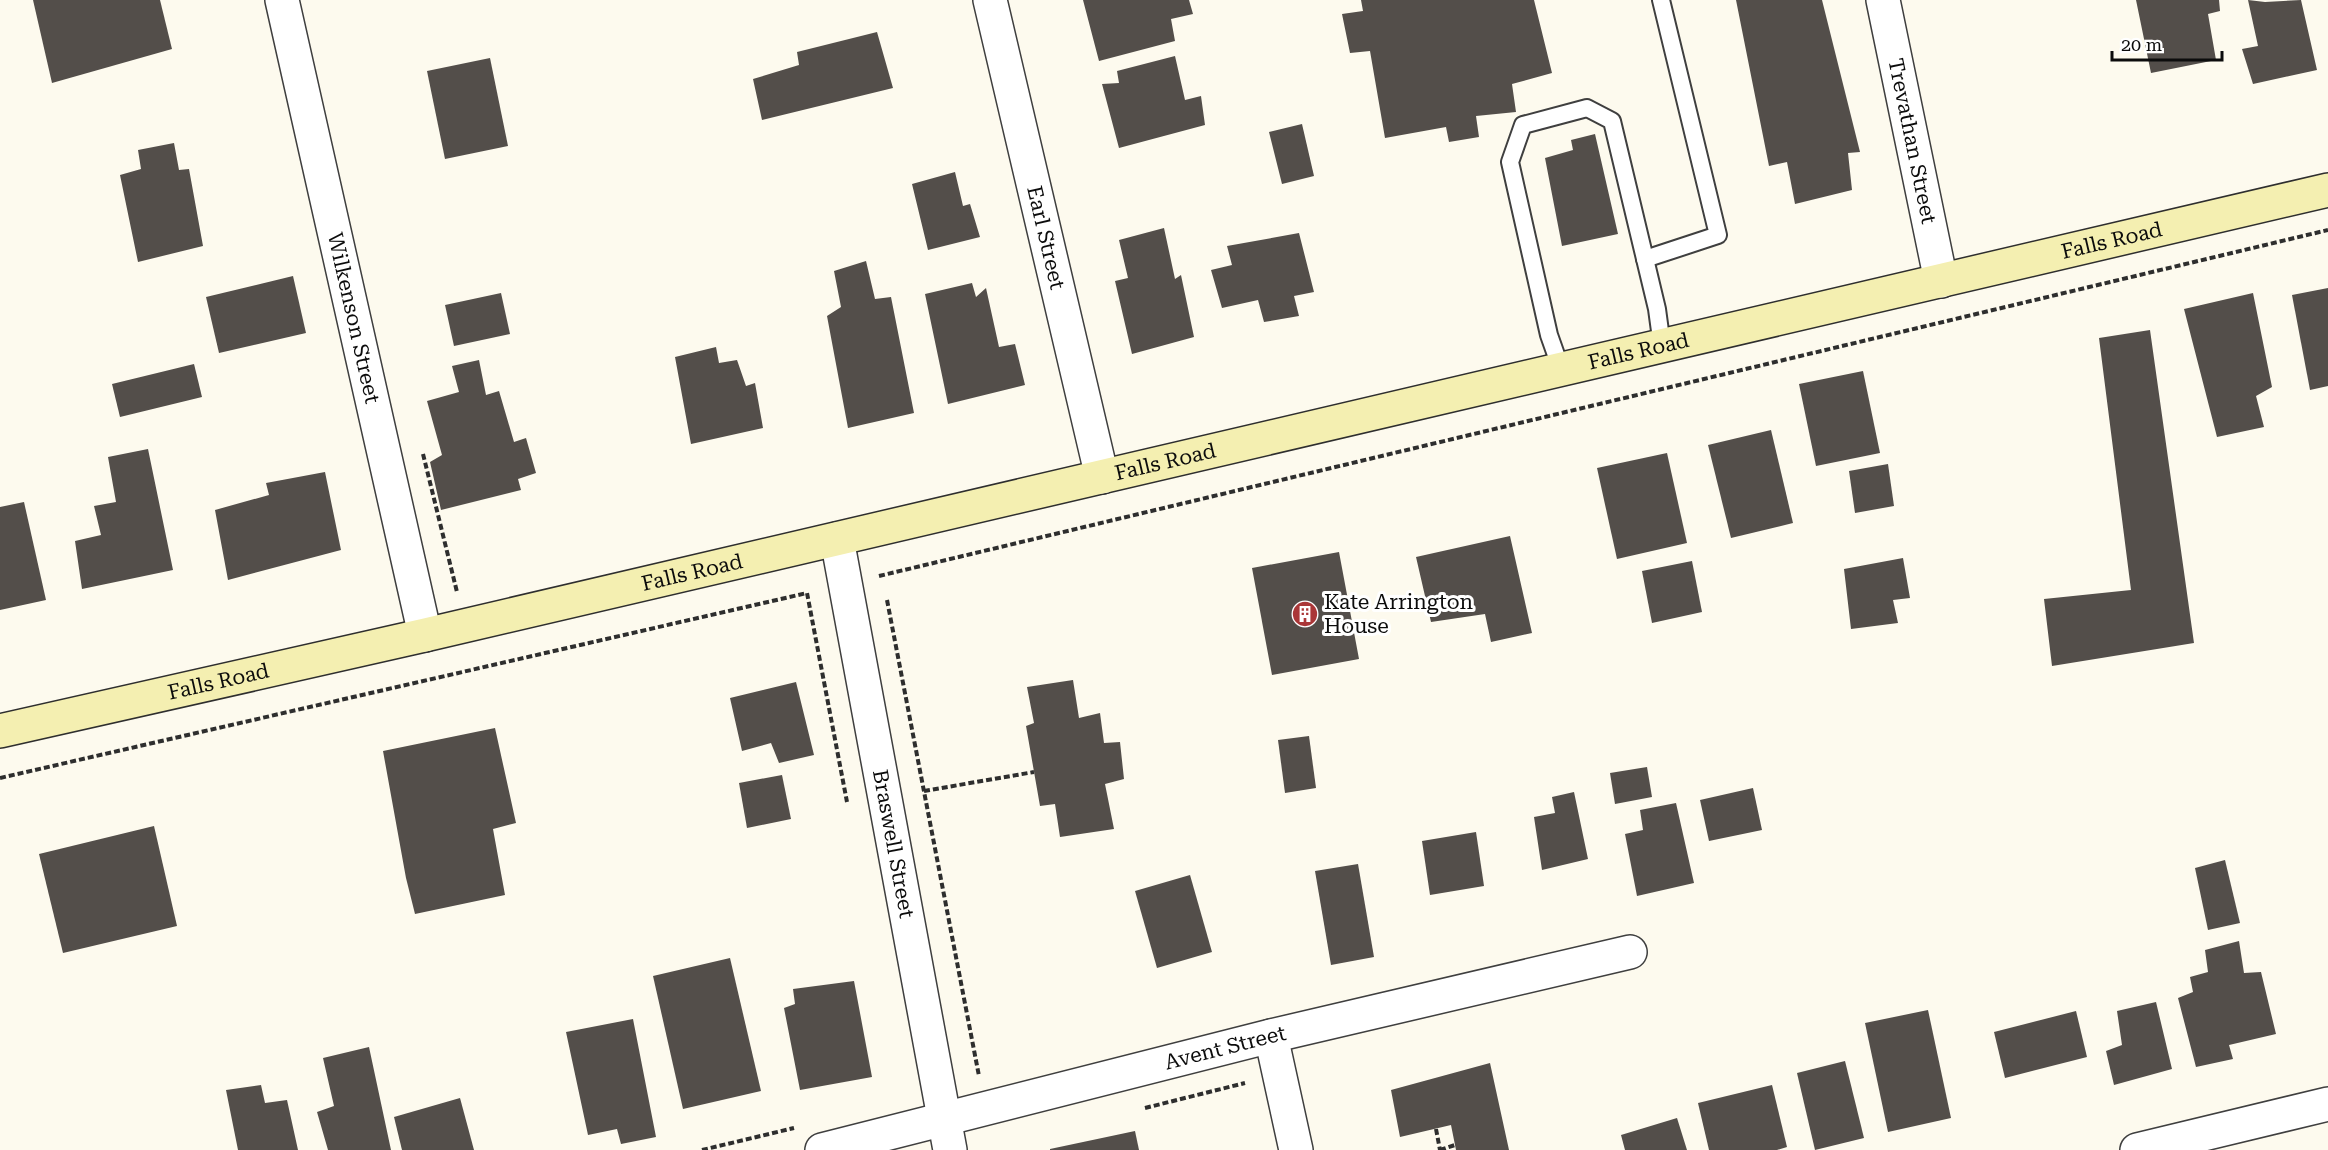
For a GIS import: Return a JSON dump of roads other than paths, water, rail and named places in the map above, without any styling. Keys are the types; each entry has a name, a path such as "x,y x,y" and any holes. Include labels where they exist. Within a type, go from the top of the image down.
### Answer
{"main road":[{"name":"Falls Road","path":"0,731 425,635 2328,190"}],"street":[{"name":"Wilkenson Street","path":"282,0 425,635"},
{"name":"Earl Street","path":"990,0 1102,477"},
{"name":"Trevathan Street","path":"1883,0 1941,281"},
{"name":"Braswell Street","path":"837,539 947,1135"},
{"name":"Avent Street","path":"812,1138 947,1135 1271,1036 1630,952"},
{"path":"1271,1036 1296,1150"},
{"path":"2137,1150 2328,1104"}],"lane":[{"path":"1646,259 1718,235 1661,0"},
{"path":"1561,369 1549,335 1510,162 1523,125 1587,108 1612,121 1646,259 1662,346"}],"place":[{"name":"Kate Arrington House","path":"1305,614"}]}
